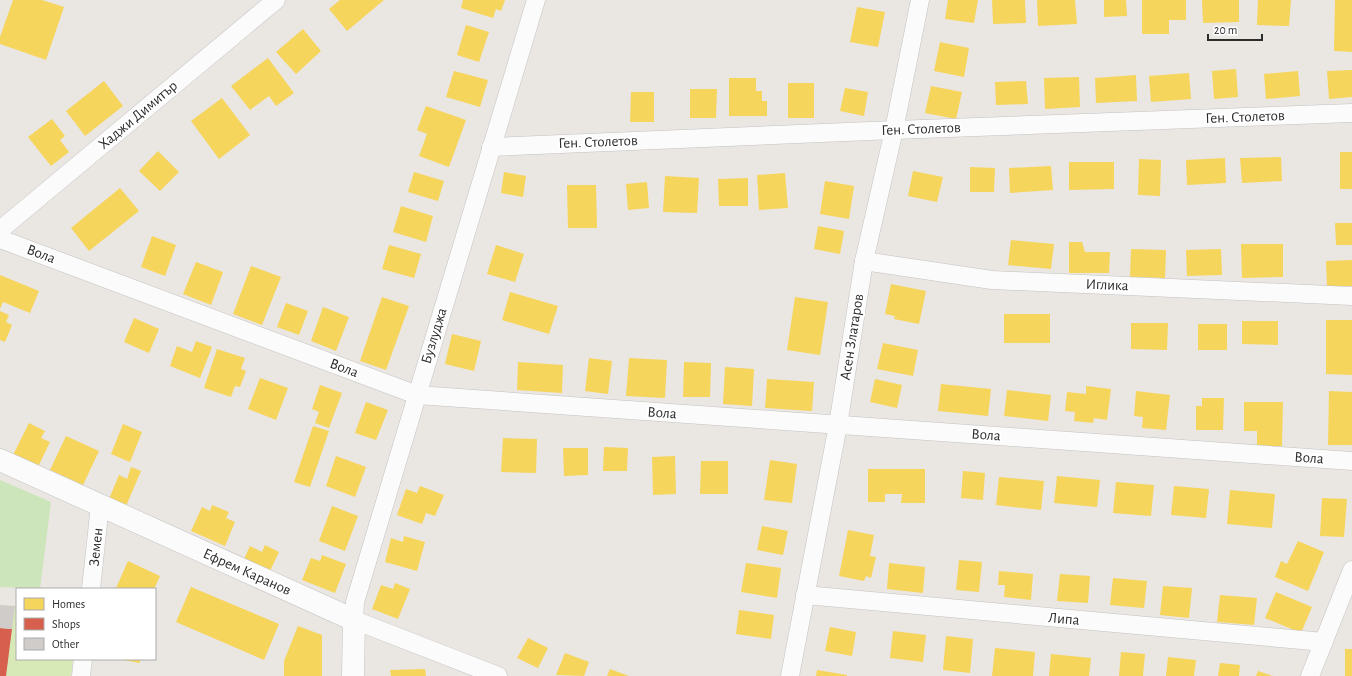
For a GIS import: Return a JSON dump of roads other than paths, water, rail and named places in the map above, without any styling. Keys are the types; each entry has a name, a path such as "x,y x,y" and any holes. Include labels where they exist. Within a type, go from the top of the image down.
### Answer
{"street":[{"name":"Хаджи Димитър","path":"0,230 276,0"},
{"name":"Бузлуджа","path":"353,676 355,602 536,0"},
{"name":"Асен Златаров","path":"790,676 838,425 864,261 894,130 920,0"},
{"name":"Ген. Столетов","path":"491,147 1352,113"},
{"name":"Вола","path":"0,239 417,395 1352,460"},
{"name":"Иглика","path":"864,261 992,280 1352,296"},
{"name":"Ефрем Каранов","path":"0,460 354,620 498,676"},
{"name":"Земен","path":"91,588 100,505"},
{"path":"1310,676 1352,570"},
{"name":"Липа","path":"805,595 1324,642"},
{"path":"81,676 83,660"}]}
